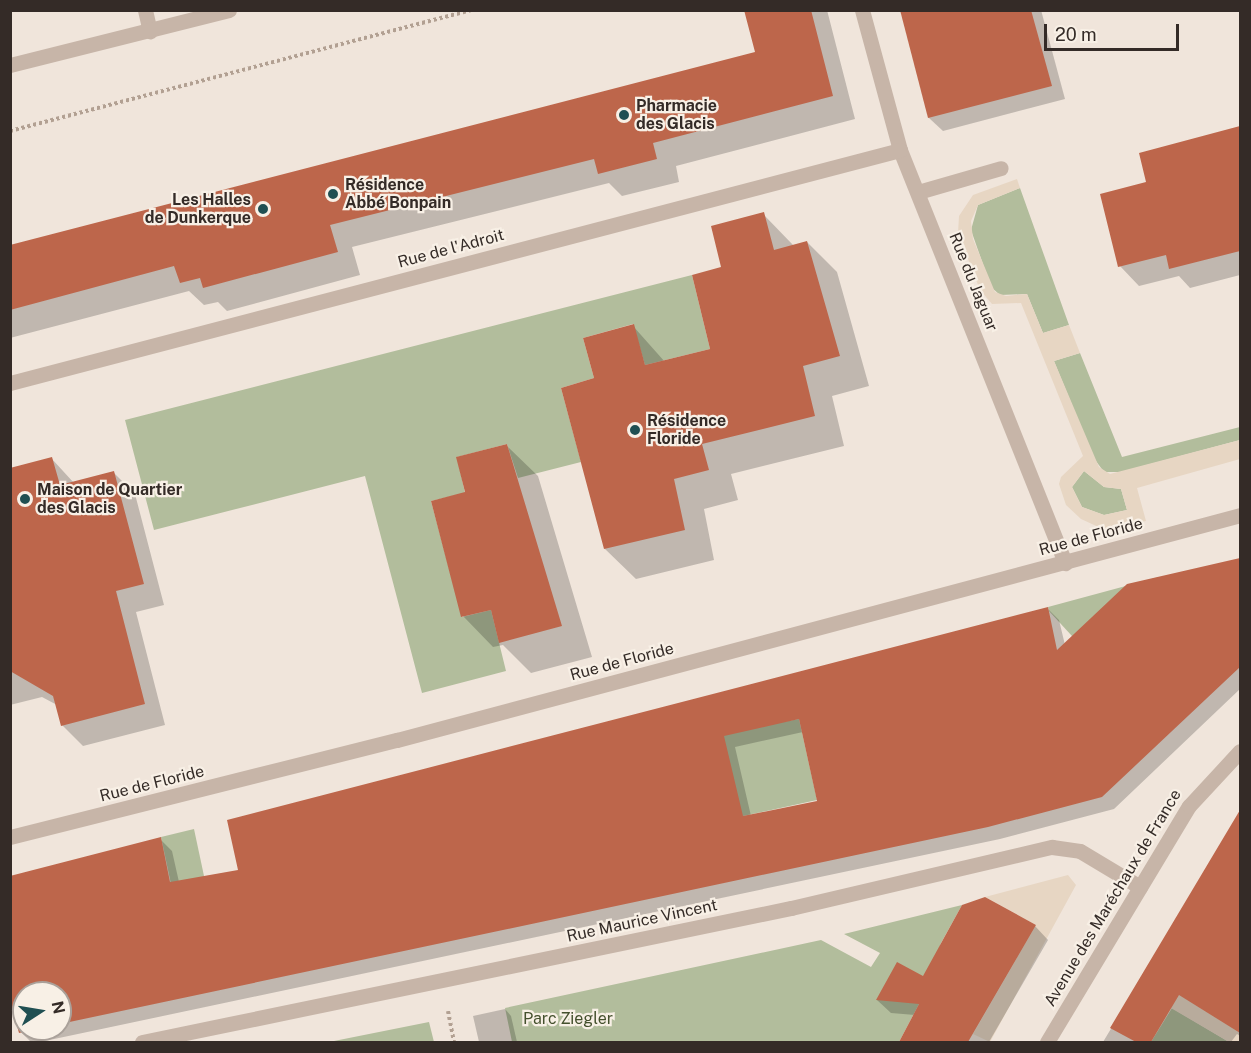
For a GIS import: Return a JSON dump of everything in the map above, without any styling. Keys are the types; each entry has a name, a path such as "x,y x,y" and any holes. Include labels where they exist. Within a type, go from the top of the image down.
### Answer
{"street":[{"path":"146,10 150,31"},
{"path":"10,65 229,10"},
{"name":"Rue du Jaguar","path":"862,10 900,150 1065,563"},
{"name":"Rue de l'Adroit","path":"10,383 900,150"},
{"path":"918,192 1001,168"},
{"name":"Rue de Floride","path":"10,837 309,763 1240,515"},
{"name":"Avenue des Maréchaux de France","path":"1047,1042 1195,796 1240,751"},
{"name":"Rue Maurice Vincent","path":"142,1042 791,908 1042,849 1080,851 1140,887"}],"path":[{"path":"10,130 470,10"}],"green space":[{"path":"1020,188 1069,325 1043,333 1027,294 1000,295 991,287 971,230 978,205"},
{"path":"692,275 710,349 645,365 633,324 583,338 594,378 561,388 581,462 518,478 507,444 457,457 465,493 431,501 462,617 491,610 506,671 422,693 365,476 154,530 125,420"},
{"path":"1080,353 1122,457 1240,427 1240,440 1121,472 1104,472 1093,457 1054,361"},
{"path":"1084,471 1104,487 1121,489 1127,510 1104,515 1082,507 1072,487"},
{"path":"1159,577 1179,599 1094,660 1049,611 1048,607"},
{"path":"799,719 817,800 743,816 625,751"},
{"path":"194,829 204,876 179,922 161,837"},
{"name":"Parc Ziegler","path":"962,905 941,943 919,1004 899,1042 512,1042 505,1008 821,940 871,967 880,953 844,934"},
{"path":"1172,1008 1229,1042 1151,1042"},
{"path":"429,1022 434,1042 329,1042"}],"shaded area":[{"path":"1017,179 1020,188 978,205 971,221 973,239 995,292 1006,296 1027,294 1043,333 1069,325 1080,353 1054,361 1099,467 1110,474 1240,440 1240,459 1137,488 1146,521 1105,530 1081,519 1066,505 1059,484 1061,477 1083,456 1021,303 992,304 980,290 958,233 959,216 973,195","holes":["1084,471 1104,487 1121,489 1127,510 1104,515 1082,507 1072,487"]},
{"path":"1068,875 1076,885 990,1042 973,1034 1036,925 985,897"},
{"path":"1156,952 1183,997 1240,1033 1240,1042 1229,1042 1135,987"}],"building":[{"name":"Résidence Abbé Bonpain","path":"744,10 811,10 833,96 653,143 657,159 598,174 594,159 330,225 338,252 203,288 200,278 180,283 174,266 10,310 10,245 755,52"},
{"path":"900,10 1031,10 1052,86 928,118"},
{"path":"1240,126 1240,251 1169,269 1166,255 1118,267 1100,194 1146,182 1139,153"},
{"name":"Résidence Floride","path":"764,212 774,250 807,241 840,356 803,366 815,416 702,444 709,470 674,479 685,530 604,549 561,388 594,378 583,338 634,324 645,365 710,349 692,275 721,267 711,226"},
{"path":"507,444 562,626 499,643 491,610 461,617 431,501 465,492 456,457"},
{"path":"52,457 60,485 114,471 144,584 116,591 145,704 61,726 53,696 10,671 10,468"},
{"path":"1240,558 1240,667 1102,797 988,827 72,1021 72,981 12,981 12,1008 10,1001 10,876 161,837 170,882 238,870 227,820 1048,607 1057,650 1127,584","holes":["799,719 817,801 743,816 724,736"]},
{"path":"1240,810 1240,1033 1179,995 1151,1042 1136,1042 1110,1028"},
{"path":"985,897 1036,925 968,1042 899,1042 919,1004 876,1000 897,962 923,976 962,905"}],"place":[{"name":"Pharmacie des Glacis","path":"624,115"},
{"name":"Résidence Abbé Bonpain","path":"333,194"},
{"name":"Les Halles de Dunkerque","path":"263,209"},
{"name":"Résidence Floride","path":"635,430"},
{"name":"Maison de Quartier des Glacis","path":"25,499"}]}
